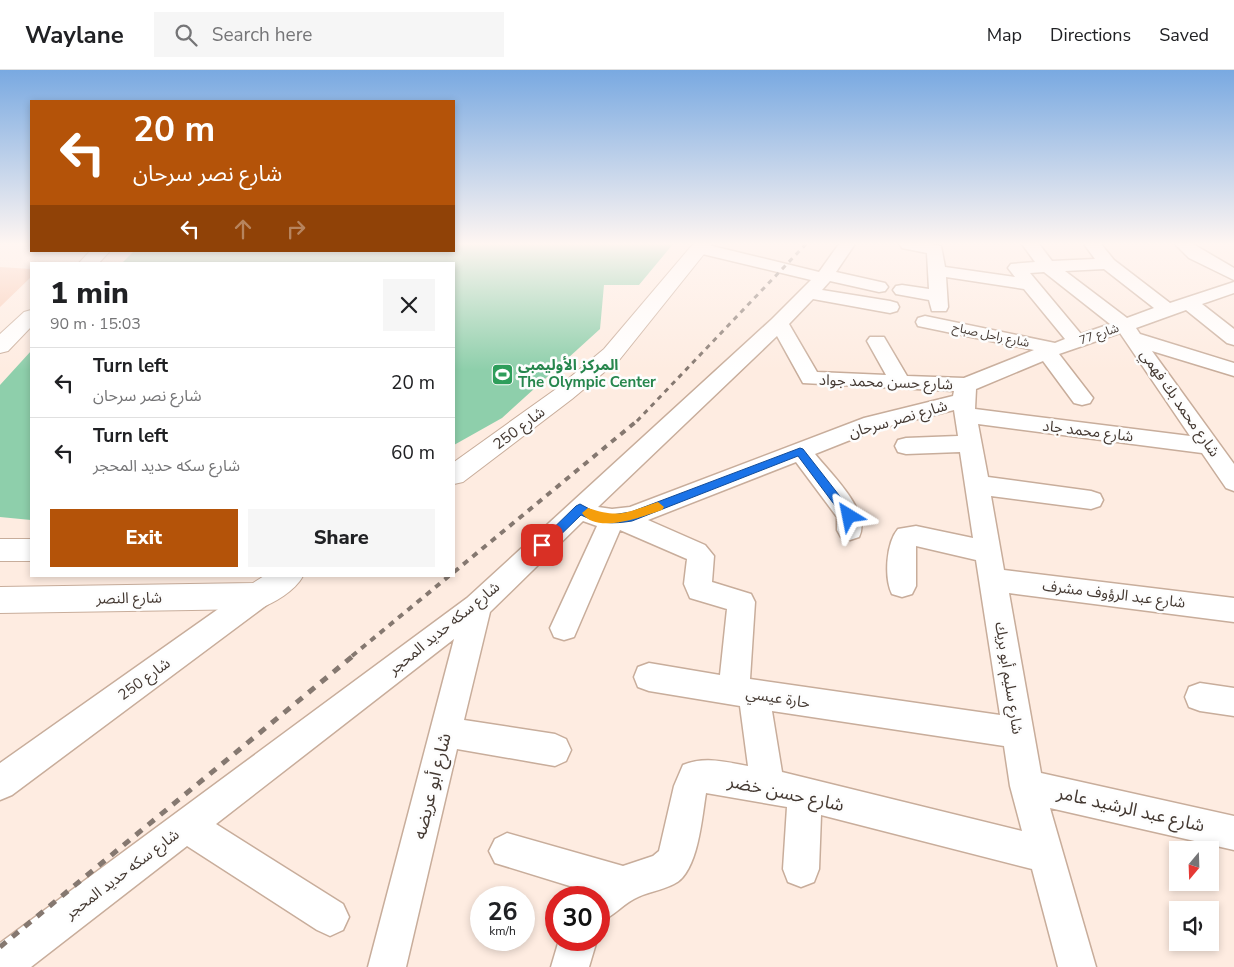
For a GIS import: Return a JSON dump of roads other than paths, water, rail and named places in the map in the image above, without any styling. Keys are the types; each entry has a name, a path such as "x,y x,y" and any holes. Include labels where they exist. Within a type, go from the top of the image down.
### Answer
{"street":[{"name":"شارع 250","path":"455,474 564,394 612,354 669,286"},
{"name":"شارع سكه حديد المحجر","path":"2,966 477,606 779,323 815,286"},
{"path":"830,286 890,307"},
{"path":"865,286 879,287"},
{"path":"902,290 939,301 938,286"},
{"path":"1031,286 1077,342"},
{"path":"1072,286 1130,332 1234,370"},
{"path":"1137,286 1168,310"},
{"name":"شارع 77","path":"965,400 1052,350 1077,342 1130,332 1168,310 1234,287"},
{"path":"1189,303 1234,339"},
{"path":"0,346 30,317"},
{"name":"شارع راحل صباح","path":"925,322 1052,350"},
{"name":"شارع حسن محمد جواد","path":"779,323 807,376 815,379 900,382 965,400"},
{"name":"شارع محمد بك فهمي","path":"1130,332 1234,481"},
{"path":"876,341 900,382"},
{"path":"1052,350 1082,398"},
{"name":"شارع محمد جاد","path":"965,400 1210,446"},
{"name":"شارع سليم أبو بريك","path":"965,400 1027,786 1078,967"},
{"name":"شارع نصر سرحان","path":"615,520 632,516 872,423 965,400"},
{"path":"906,446 971,444"},
{"path":"800,452 844,508 849,516 850,530"},
{"path":"978,485 1092,500"},
{"path":"564,628 615,520 594,517 580,509"},
{"name":"حارة عيسي","path":"615,520 696,552 701,556 698,584 700,590 741,602 744,693 1018,733"},
{"path":"902,586 903,541 908,536 916,536 989,552"},
{"path":"0,550 30,550"},
{"name":"شارع 250","path":"0,783 286,577"},
{"name":"شارع عبد الرؤوف مشرف","path":"994,580 1234,610"},
{"name":"شارع النصر","path":"0,600 258,596"},
{"name":"شارع أبو عريضه","path":"387,967 477,606"},
{"path":"649,677 744,693 766,786"},
{"path":"1200,697 1234,702"},
{"path":"445,732 555,750"},
{"name":"شارع حسن خضر","path":"611,894 663,871 672,864 677,853 691,786 695,777 706,776 805,795 1046,855"},
{"name":"شارع عبد الرشيد عامر","path":"1027,786 1234,833"},
{"path":"801,869 805,795"},
{"path":"186,826 330,917"},
{"path":"507,851 611,894"},
{"path":"570,967 575,951"}],"railway":[{"path":"638,420 766,286"},
{"path":"455,571 638,420"},
{"path":"352,656 448,577"},
{"path":"0,947 354,655"}],"place":[{"name":"المركز الأوليمبى The Olympic Center","path":"502,374"}]}
